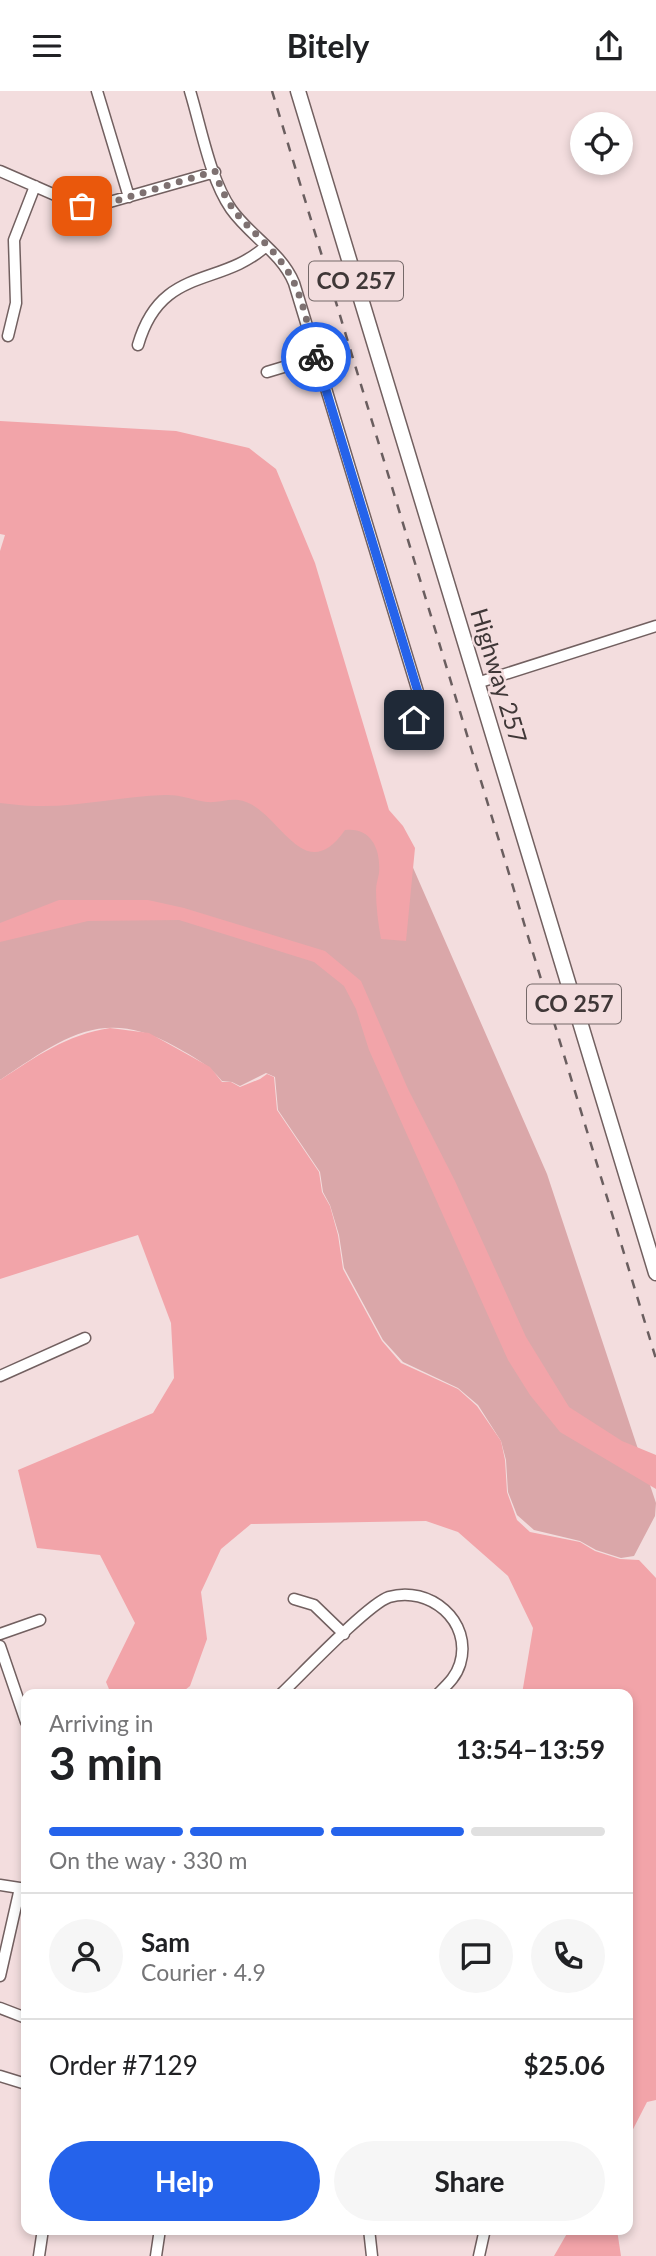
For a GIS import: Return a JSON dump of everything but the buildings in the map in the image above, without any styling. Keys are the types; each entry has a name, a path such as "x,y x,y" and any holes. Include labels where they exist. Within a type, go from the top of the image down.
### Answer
{"main road":[{"name":"Highway 257","path":"298,91 477,683 652,1243 656,1273"}],"street":[{"path":"97,91 129,197"},
{"path":"190,91 229,207 291,277 418,692 419,703 414,720"},
{"path":"0,171 82,206 99,206 215,171"},
{"path":"8,336 17,296 14,240 35,186"},
{"path":"138,345 148,320 169,295 196,278 247,262 266,246"},
{"path":"267,372 317,357"},
{"path":"477,683 656,626"},
{"path":"0,1376 85,1338"},
{"path":"286,1689 386,1598 405,1594 424,1597 443,1606 454,1620 460,1637 461,1661 454,1678 443,1689"},
{"path":"294,1599 314,1605 344,1635"},
{"path":"0,1634 40,1620"},
{"path":"0,1646 21,1707"},
{"path":"0,1885 21,1888"},
{"path":"0,1976 21,1896"},
{"path":"0,2008 21,2016"},
{"path":"0,2076 21,2082"},
{"path":"39,2256 42,2235"},
{"path":"156,2256 159,2235"},
{"path":"370,2235 372,2256"},
{"path":"479,2256 484,2235"}],"shaded area":[{"path":"0,421 176,431 249,448 276,469 315,563 389,810 403,826 415,848 406,941 381,939 376,896 378,856 372,841 362,832 345,830 330,847 316,852 303,849 290,840 266,815 252,805 238,800 207,802 170,795 53,806 0,803 0,551 5,535 0,534"},
{"path":"265,783 397,831 547,1174 656,1503 655,1516 634,1556 621,1558 596,1550 580,1541 534,1530 517,1515 508,1492 506,1460 501,1441 478,1405 458,1388 403,1362 383,1340 344,1268 339,1235 323,1192 320,1172 278,1110 275,1077 266,1073 240,1086 222,1081 195,1058 150,1035 126,1029 104,1028 63,1040 0,1080 0,788"},
{"path":"59,900 148,900 184,908 325,951 361,981 408,1089 455,1181 526,1337 569,1407 622,1441 656,1455 656,1489 560,1432 530,1395 508,1360 369,1050 356,1009 344,986 314,962 179,920 88,921 0,942 0,923"},
{"path":"110,1028 149,1033 210,1067 222,1082 231,1082 240,1087 267,1074 274,1077 277,1110 319,1172 322,1192 330,1206 338,1235 343,1269 382,1341 401,1363 458,1389 477,1406 501,1441 507,1492 517,1520 530,1532 580,1542 595,1551 620,1559 639,1560 656,1578 656,2100 647,2102 633,2129 633,1689 523,1689 533,1628 508,1576 458,1532 426,1521 251,1524 221,1549 201,1592 207,1639 190,1686 186,1689 109,1689 106,1682 135,1623 100,1555 37,1548 18,1470 153,1413 174,1378 171,1323 138,1235 0,1279 0,1080 39,1055 94,1031"},
{"path":"566,2235 618,2235 621,2256 554,2256"}],"railway":[{"path":"272,91 656,1359"}],"way so far":[{"path":"82,206 99,206 215,171 229,207 280,260 291,277 316,357"}],"route":[{"path":"316,357 418,692 419,703 414,720"}]}
